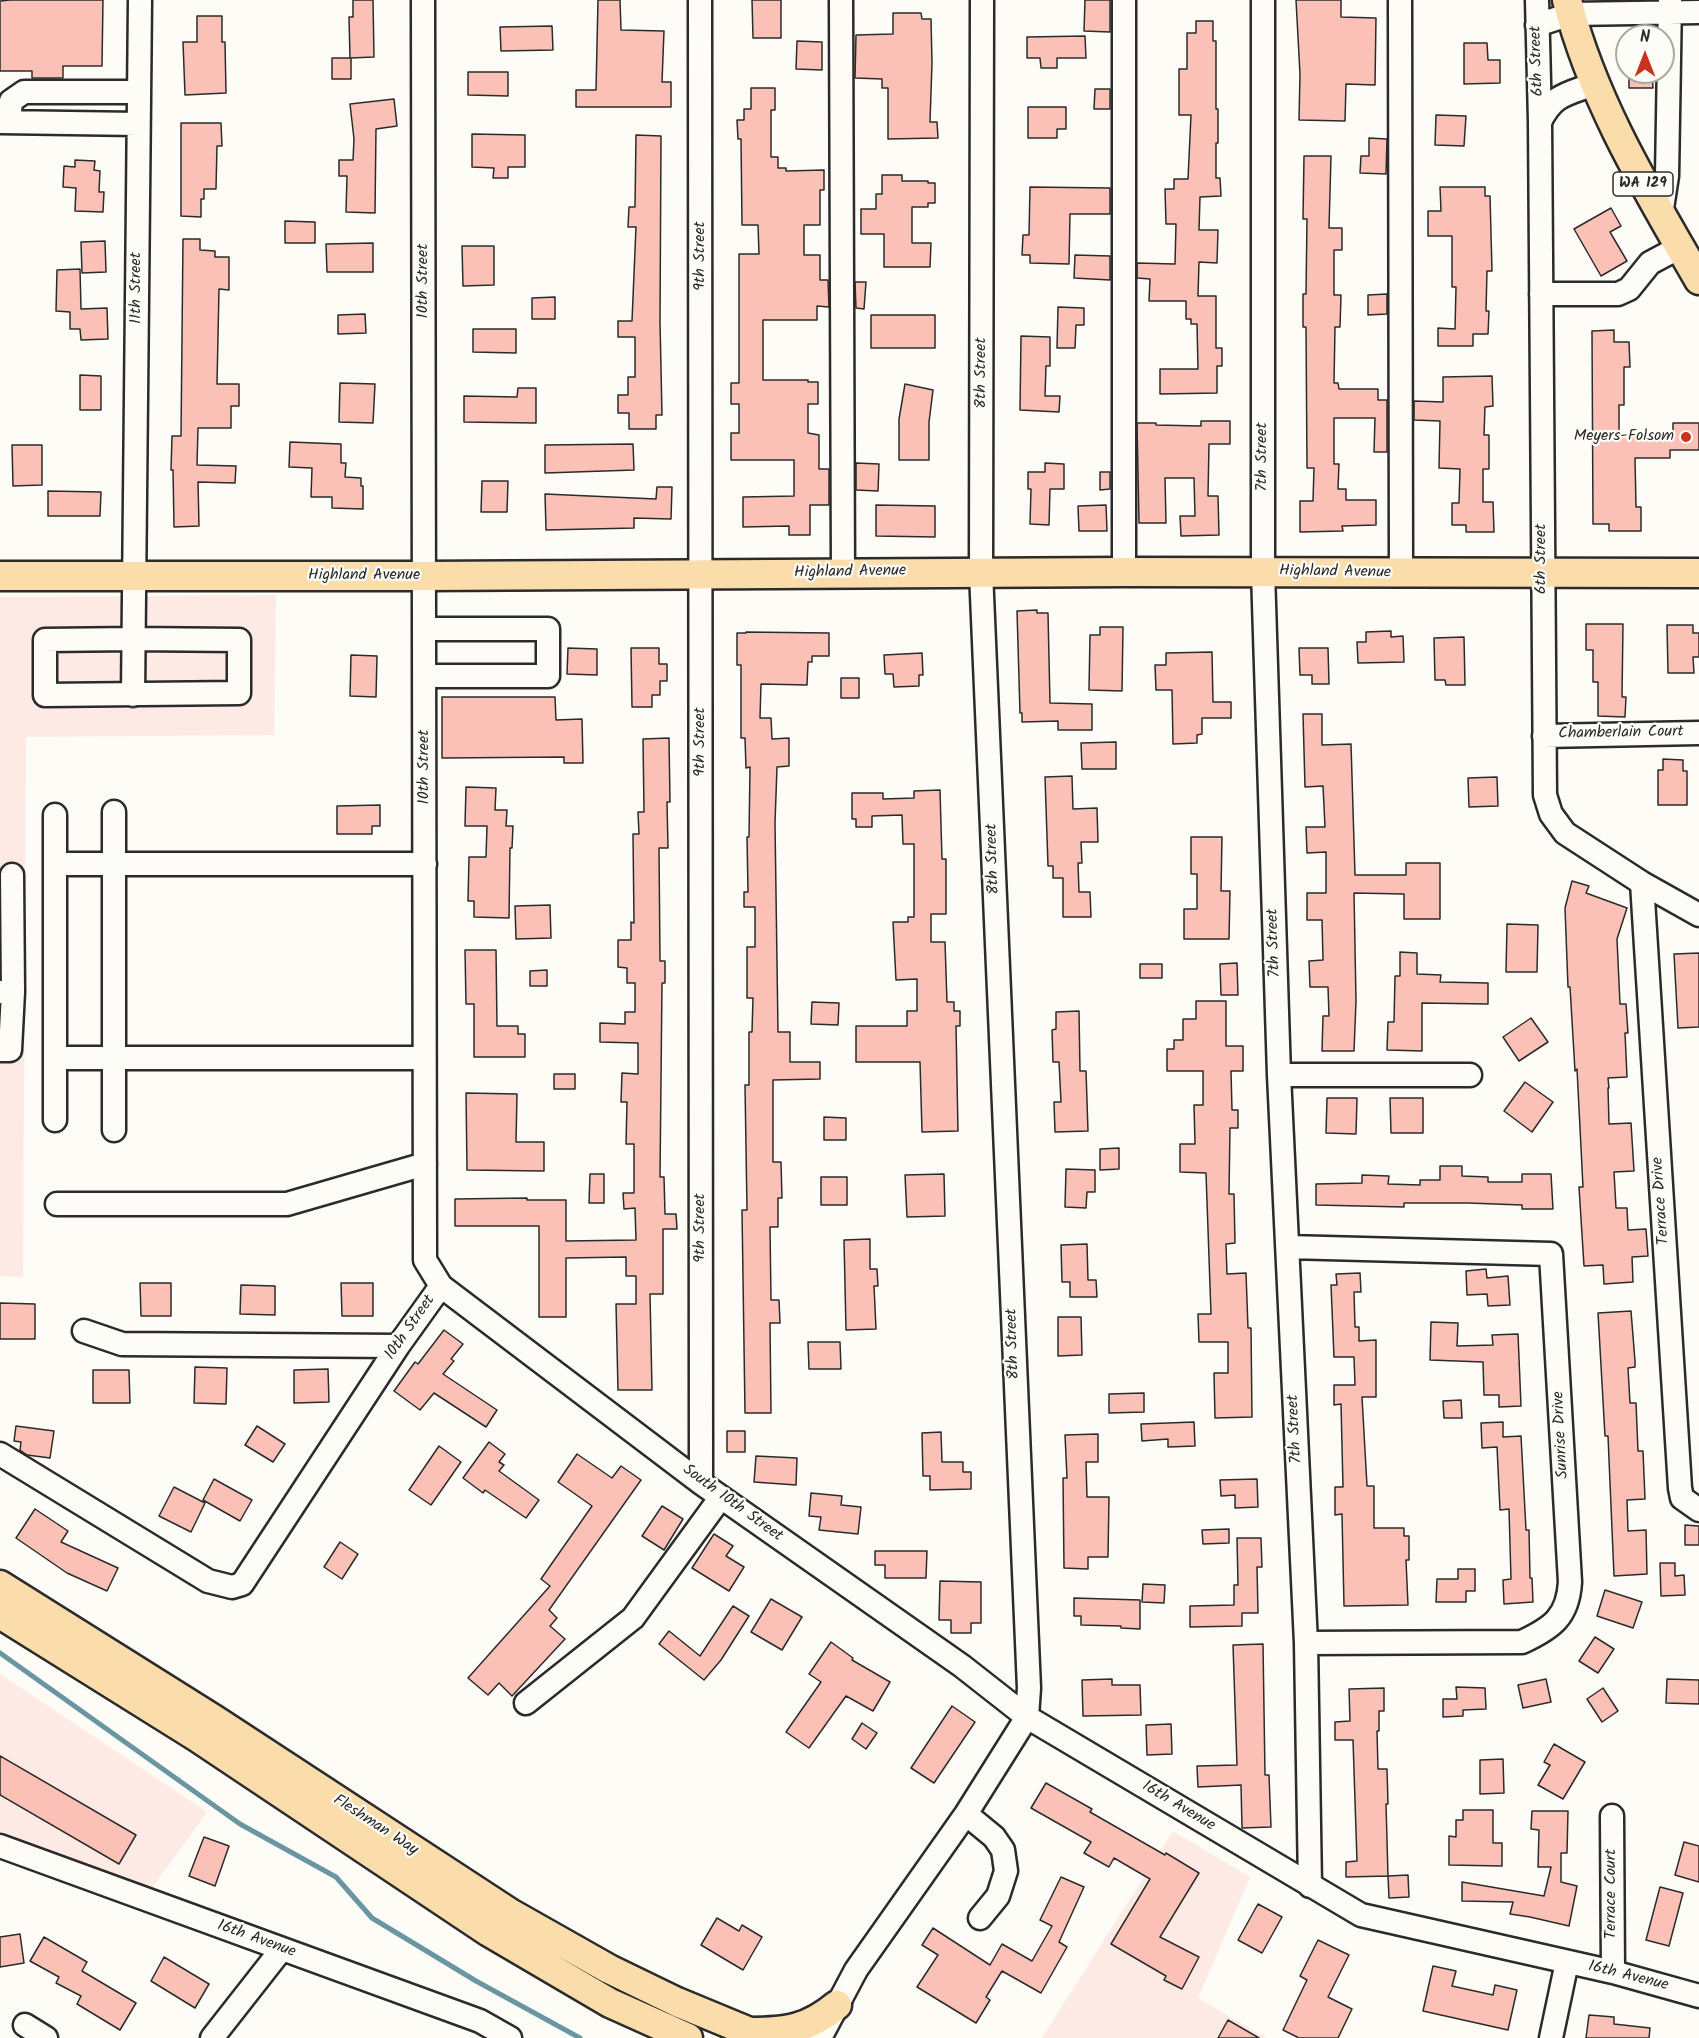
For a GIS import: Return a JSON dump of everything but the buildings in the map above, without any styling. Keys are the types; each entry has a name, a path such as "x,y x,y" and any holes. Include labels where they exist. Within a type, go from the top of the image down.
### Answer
{"main road":[{"name":"WA 129","path":"1569,7 1594,84 1629,159 1699,280"},
{"name":"Highland Avenue","path":"0,576 701,575 981,572 1699,573"},
{"name":"Fleshman Way","path":"0,1585 215,1720 510,1913 609,1969 677,2002 757,2035"},
{"name":"Fleshman Way","path":"0,1614 197,1737 489,1932 610,2003 688,2038"},
{"path":"757,2035 795,2029 811,2023 837,2005"}],"street":[{"name":"11th Street","path":"133,695 140,0"},
{"name":"10th Street","path":"0,1454 208,1581 232,1587 242,1584 398,1346 441,1286 424,1260 423,0"},
{"name":"9th Street","path":"700,0 701,1483"},
{"path":"841,0 843,573"},
{"name":"8th Street","path":"982,0 981,572 1029,1688 1027,1717"},
{"path":"1124,0 1124,572"},
{"name":"7th Street","path":"1263,0 1263,572 1279,1075 1306,1643 1310,1886"},
{"path":"1400,0 1401,574"},
{"name":"6th Street","path":"1537,0 1545,795 1551,814 1565,833 1642,883 1699,915"},
{"path":"1537,25 1569,7 1670,6 1699,12"},
{"path":"1661,215 1667,176 1670,6"},
{"name":"6th Street","path":"1540,122 1547,106 1555,99 1594,84"},
{"path":"138,124 5,122 11,101 24,92 139,92"},
{"path":"1541,294 1618,294 1629,289 1650,263 1680,247"},
{"path":"424,629 548,629 548,676 425,676"},
{"path":"134,639 239,640 239,693 45,695 45,640 134,639"},
{"name":"Chamberlain Court","path":"1544,736 1699,733"},
{"path":"114,812 114,1130"},
{"path":"55,815 55,1120"},
{"path":"55,864 425,864"},
{"path":"0,1050 10,1050 6,992 12,876"},
{"name":"Terrace Drive","path":"1642,883 1680,1488 1682,1498 1699,1510"},
{"path":"55,1058 424,1058"},
{"path":"1279,1075 1470,1075"},
{"path":"57,1204 287,1204 425,1164"},
{"name":"Sunrise Drive","path":"1288,1247 1551,1254 1570,1582 1569,1597 1562,1615 1544,1632 1522,1642 1306,1643"},
{"name":"South 10th Street","path":"441,1286 701,1483 962,1666 1027,1717"},
{"path":"84,1331 122,1344 398,1346"},
{"path":"526,1703 633,1618 721,1497"},
{"path":"820,2038 856,1970 966,1814 1027,1717"},
{"name":"16th Avenue","path":"1027,1717 1361,1915 1613,1972 1699,1996"},
{"path":"966,1814 994,1838 1003,1850 1006,1871 998,1896 980,1918"},
{"name":"Terrace Court","path":"1612,1816 1613,1972"},
{"name":"16th Avenue","path":"0,1846 480,2021 510,2038"},
{"path":"212,2038 281,1950"},
{"path":"1551,2038 1567,1962"},
{"path":"25,2025 46,2038"}],"shaded area":[{"path":"276,595 274,735 26,737 23,1277 0,1276 0,597"},
{"path":"0,1674 207,1812 152,1888 0,1831"},
{"path":"1173,1831 1250,1877 1198,1998 1266,2038 1042,2038"}],"waterway":[{"path":"0,1653 240,1824 336,1877 372,1918 476,1981 580,2038"}],"place":[{"name":"Meyers-Folsom","path":"1686,437"}]}
